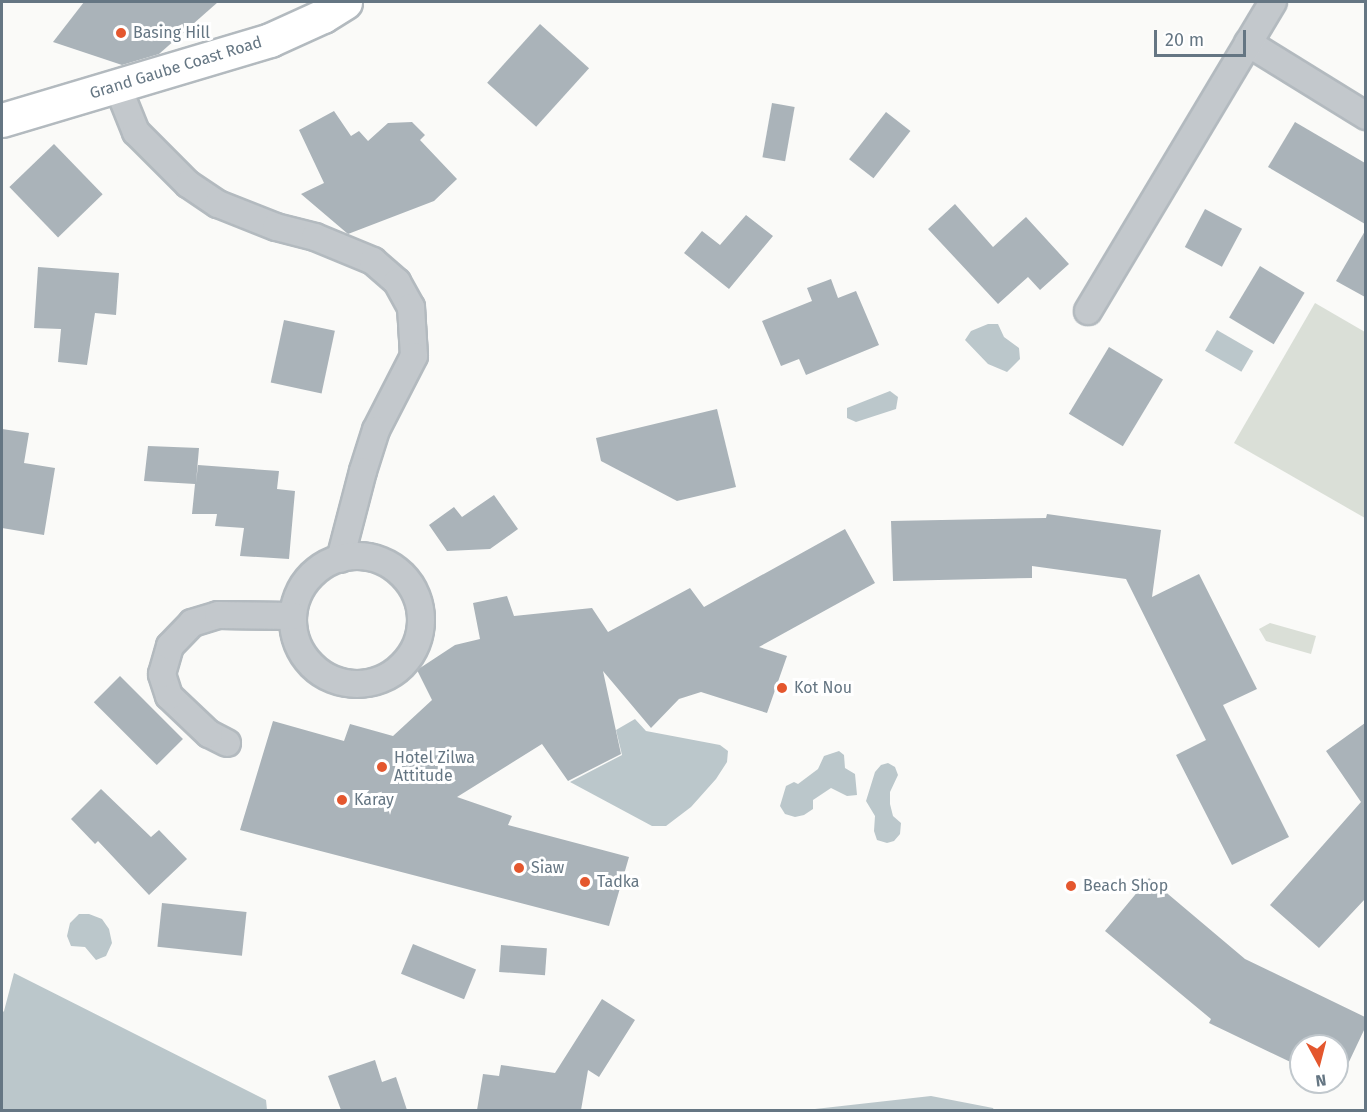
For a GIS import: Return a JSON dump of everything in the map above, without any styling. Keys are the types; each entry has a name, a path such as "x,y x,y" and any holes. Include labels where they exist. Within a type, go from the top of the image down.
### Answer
{"main road":[{"name":"Grand Gaube Coast Road","path":"2,120 210,60 270,40 323,16 345,2"}],"street":[{"path":"1088,311 1274,2"},
{"path":"1248,43 1365,116"},
{"path":"117,85 136,132 188,184 218,204 276,227 315,237 373,261 397,282 411,308 414,356 376,430 340,559"},
{"path":"357,556 374,559 404,576 415,594 421,614 419,634 412,653 398,669 379,680 358,684 337,681 318,672 303,656 295,637 293,616 297,597 307,579 322,566 357,556"},
{"path":"227,743 209,734 169,696 162,674 170,646 192,623 218,615 293,616"}],"shaded area":[{"path":"1315,303 1365,332 1365,518 1234,443"},
{"path":"988,324 998,324 1004,337 1019,348 1020,359 1007,372 988,364 965,340 971,331"},
{"path":"1217,330 1253,351 1241,372 1205,351"},
{"path":"890,391 898,397 896,409 856,422 847,418 847,408"},
{"path":"1270,623 1316,636 1311,654 1266,641 1259,629"},
{"path":"635,719 646,731 720,745 728,751 727,762 716,779 691,807 666,826 652,826 570,782 622,755 616,730"},
{"path":"839,751 844,755 845,768 855,774 857,795 847,796 831,788 813,800 813,809 804,815 795,817 785,814 780,806 786,786 794,782 798,784 818,769 824,756"},
{"path":"888,763 895,767 898,775 890,792 890,804 893,816 901,823 900,834 894,841 887,843 877,840 874,831 875,816 866,801 875,772 881,765"},
{"path":"79,914 89,914 102,919 109,929 112,943 106,956 96,960 85,947 71,946 67,936 70,923"},
{"path":"14,973 266,1100 267,1110 2,1110 2,1013"},
{"path":"931,1096 994,1110 806,1110"}],"building":[{"name":"Basing Hill","path":"84,2 218,2 159,54 122,65 53,42"},
{"path":"540,24 589,68 536,127 487,83"},
{"path":"772,103 795,107 785,161 762,157"},
{"path":"334,111 351,136 359,131 368,141 388,123 412,122 425,135 420,140 457,179 434,201 348,234 301,194 324,183 299,130"},
{"path":"886,112 910,131 873,178 849,159"},
{"path":"1295,122 1365,163 1365,224 1268,167"},
{"path":"54,144 103,194 58,237 9,187"},
{"path":"955,204 993,247 1026,217 1069,264 1040,290 1028,277 998,304 928,229"},
{"path":"1205,209 1242,229 1222,267 1185,247"},
{"path":"746,215 773,236 729,289 684,253 702,231 720,245"},
{"path":"1365,231 1365,297 1336,281"},
{"path":"1260,266 1305,293 1274,344 1229,317"},
{"path":"38,267 119,273 116,315 95,313 87,365 58,362 61,329 34,328"},
{"path":"831,279 838,298 856,291 879,345 806,375 799,359 781,366 762,321 812,301 807,288"},
{"path":"284,320 335,331 322,393 271,383"},
{"path":"1109,347 1163,379 1123,446 1069,414"},
{"path":"717,409 736,487 677,501 601,461 596,438"},
{"path":"2,429 29,433 24,463 55,468 44,535 2,528"},
{"path":"148,446 199,448 196,483 198,465 279,471 277,489 295,491 289,559 240,556 244,528 215,526 217,514 192,514 195,484 144,481"},
{"path":"494,495 518,529 490,549 447,551 429,525 454,507 462,517"},
{"path":"1047,514 1161,530 1152,597 1199,574 1257,689 1223,705 1289,837 1232,865 1176,755 1206,740 1126,579 1032,566 1032,578 893,581 891,521 1046,518"},
{"name":"Hotel Zilwa Attitude","path":"845,529 875,583 759,647 787,656 767,713 701,692 679,699 651,728 603,671 621,754 568,781 542,744 457,797 512,816 508,825 629,857 609,926 240,830 273,721 344,741 350,724 393,736 432,700 417,670 455,645 480,639 473,603 507,596 514,616 592,608 608,632 690,588 704,607"},
{"path":"120,676 183,739 157,765 94,702"},
{"path":"1365,723 1365,899 1319,948 1270,905 1361,802 1326,751"},
{"path":"101,789 151,837 159,830 187,859 149,895 98,841 95,844 71,819"},
{"path":"1149,878 1245,959 1365,1017 1365,1028 1349,1062 1349,1034 1289,1034 1289,1061 1209,1023 1211,1019 1105,931"},
{"path":"162,903 247,912 242,956 157,947"},
{"path":"413,944 476,969 464,999 401,974"},
{"path":"501,945 547,948 545,975 499,972"},
{"path":"602,999 635,1020 599,1077 588,1070 581,1110 477,1110 483,1074 499,1076 501,1065 555,1073"},
{"path":"375,1060 382,1082 396,1077 407,1110 341,1110 328,1076"}],"place":[{"name":"Basing Hill","path":"121,33"},
{"name":"Kot Nou","path":"782,688"},
{"name":"Hotel Zilwa Attitude","path":"382,767"},
{"name":"Karay","path":"342,800"},
{"name":"Siaw","path":"519,868"},
{"name":"Tadka","path":"585,882"},
{"name":"Beach Shop","path":"1071,886"}]}
